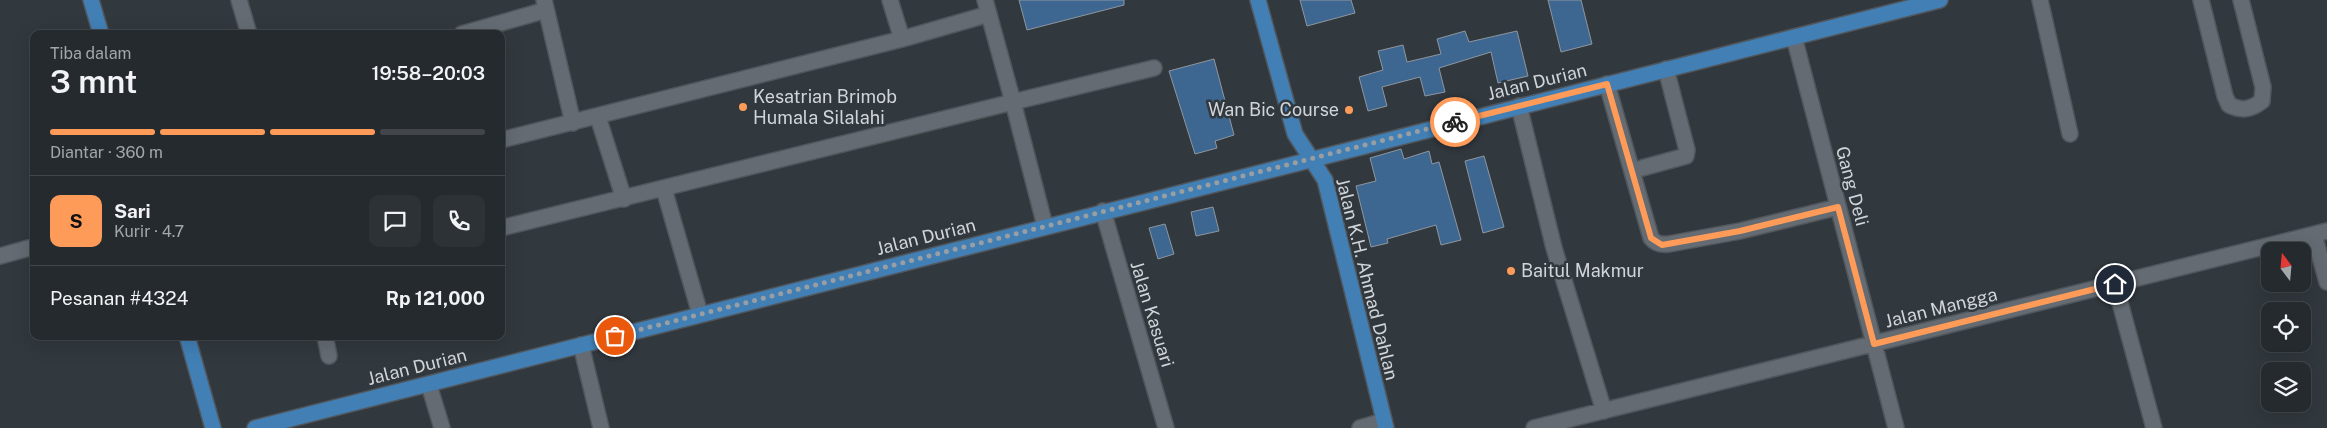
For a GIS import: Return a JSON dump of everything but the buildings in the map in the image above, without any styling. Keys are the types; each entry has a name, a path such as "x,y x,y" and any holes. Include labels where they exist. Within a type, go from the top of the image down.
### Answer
{"main road":[{"path":"91,0 100,30"},
{"name":"Jalan K.H. Ahmad Dahlan","path":"1258,0 1295,134 1325,180 1385,425"},
{"name":"Jalan Durian","path":"255,428 1310,158 1940,0"},
{"path":"188,340 213,428"}],"street":[{"path":"239,0 248,30"},
{"path":"890,0 902,39"},
{"path":"2040,0 2070,134"},
{"path":"2201,0 2225,96 2229,105 2240,110 2253,108 2262,101 2263,87 2241,0"},
{"path":"473,30 545,5 573,123"},
{"path":"505,139 902,39 987,7 1044,226"},
{"name":"Gang Deli","path":"1794,37 1896,428"},
{"path":"505,227 1154,68"},
{"path":"1642,168 1686,156 1687,150 1666,69"},
{"name":"Jalan Durian","path":"1607,84 1651,238 1655,242 1662,245 1740,231 1838,207"},
{"path":"1519,106 1554,248 1604,410"},
{"path":"598,117 624,199"},
{"path":"664,189 700,314"},
{"name":"Jalan Kasuari","path":"1103,211 1166,428"},
{"path":"2320,233 2327,282"},
{"name":"Jalan Mangga","path":"1534,428 2320,233"},
{"path":"0,256 29,248"},
{"path":"2115,284 2154,428"},
{"path":"326,340 329,356"},
{"path":"581,345 601,428"},
{"path":"429,385 442,428"},
{"path":"1360,428 1385,425"}],"way so far":[{"path":"615,336 1455,122"}],"place":[{"name":"Kesatrian Brimob Humala Silalahi","path":"743,107"},
{"name":"Wan Bic Course","path":"1349,110"},
{"name":"Baitul Makmur","path":"1511,271"}],"route":[{"path":"1455,122 1607,84 1651,238 1655,242 1662,245 1740,231 1838,207 1874,344 2115,284"}]}
